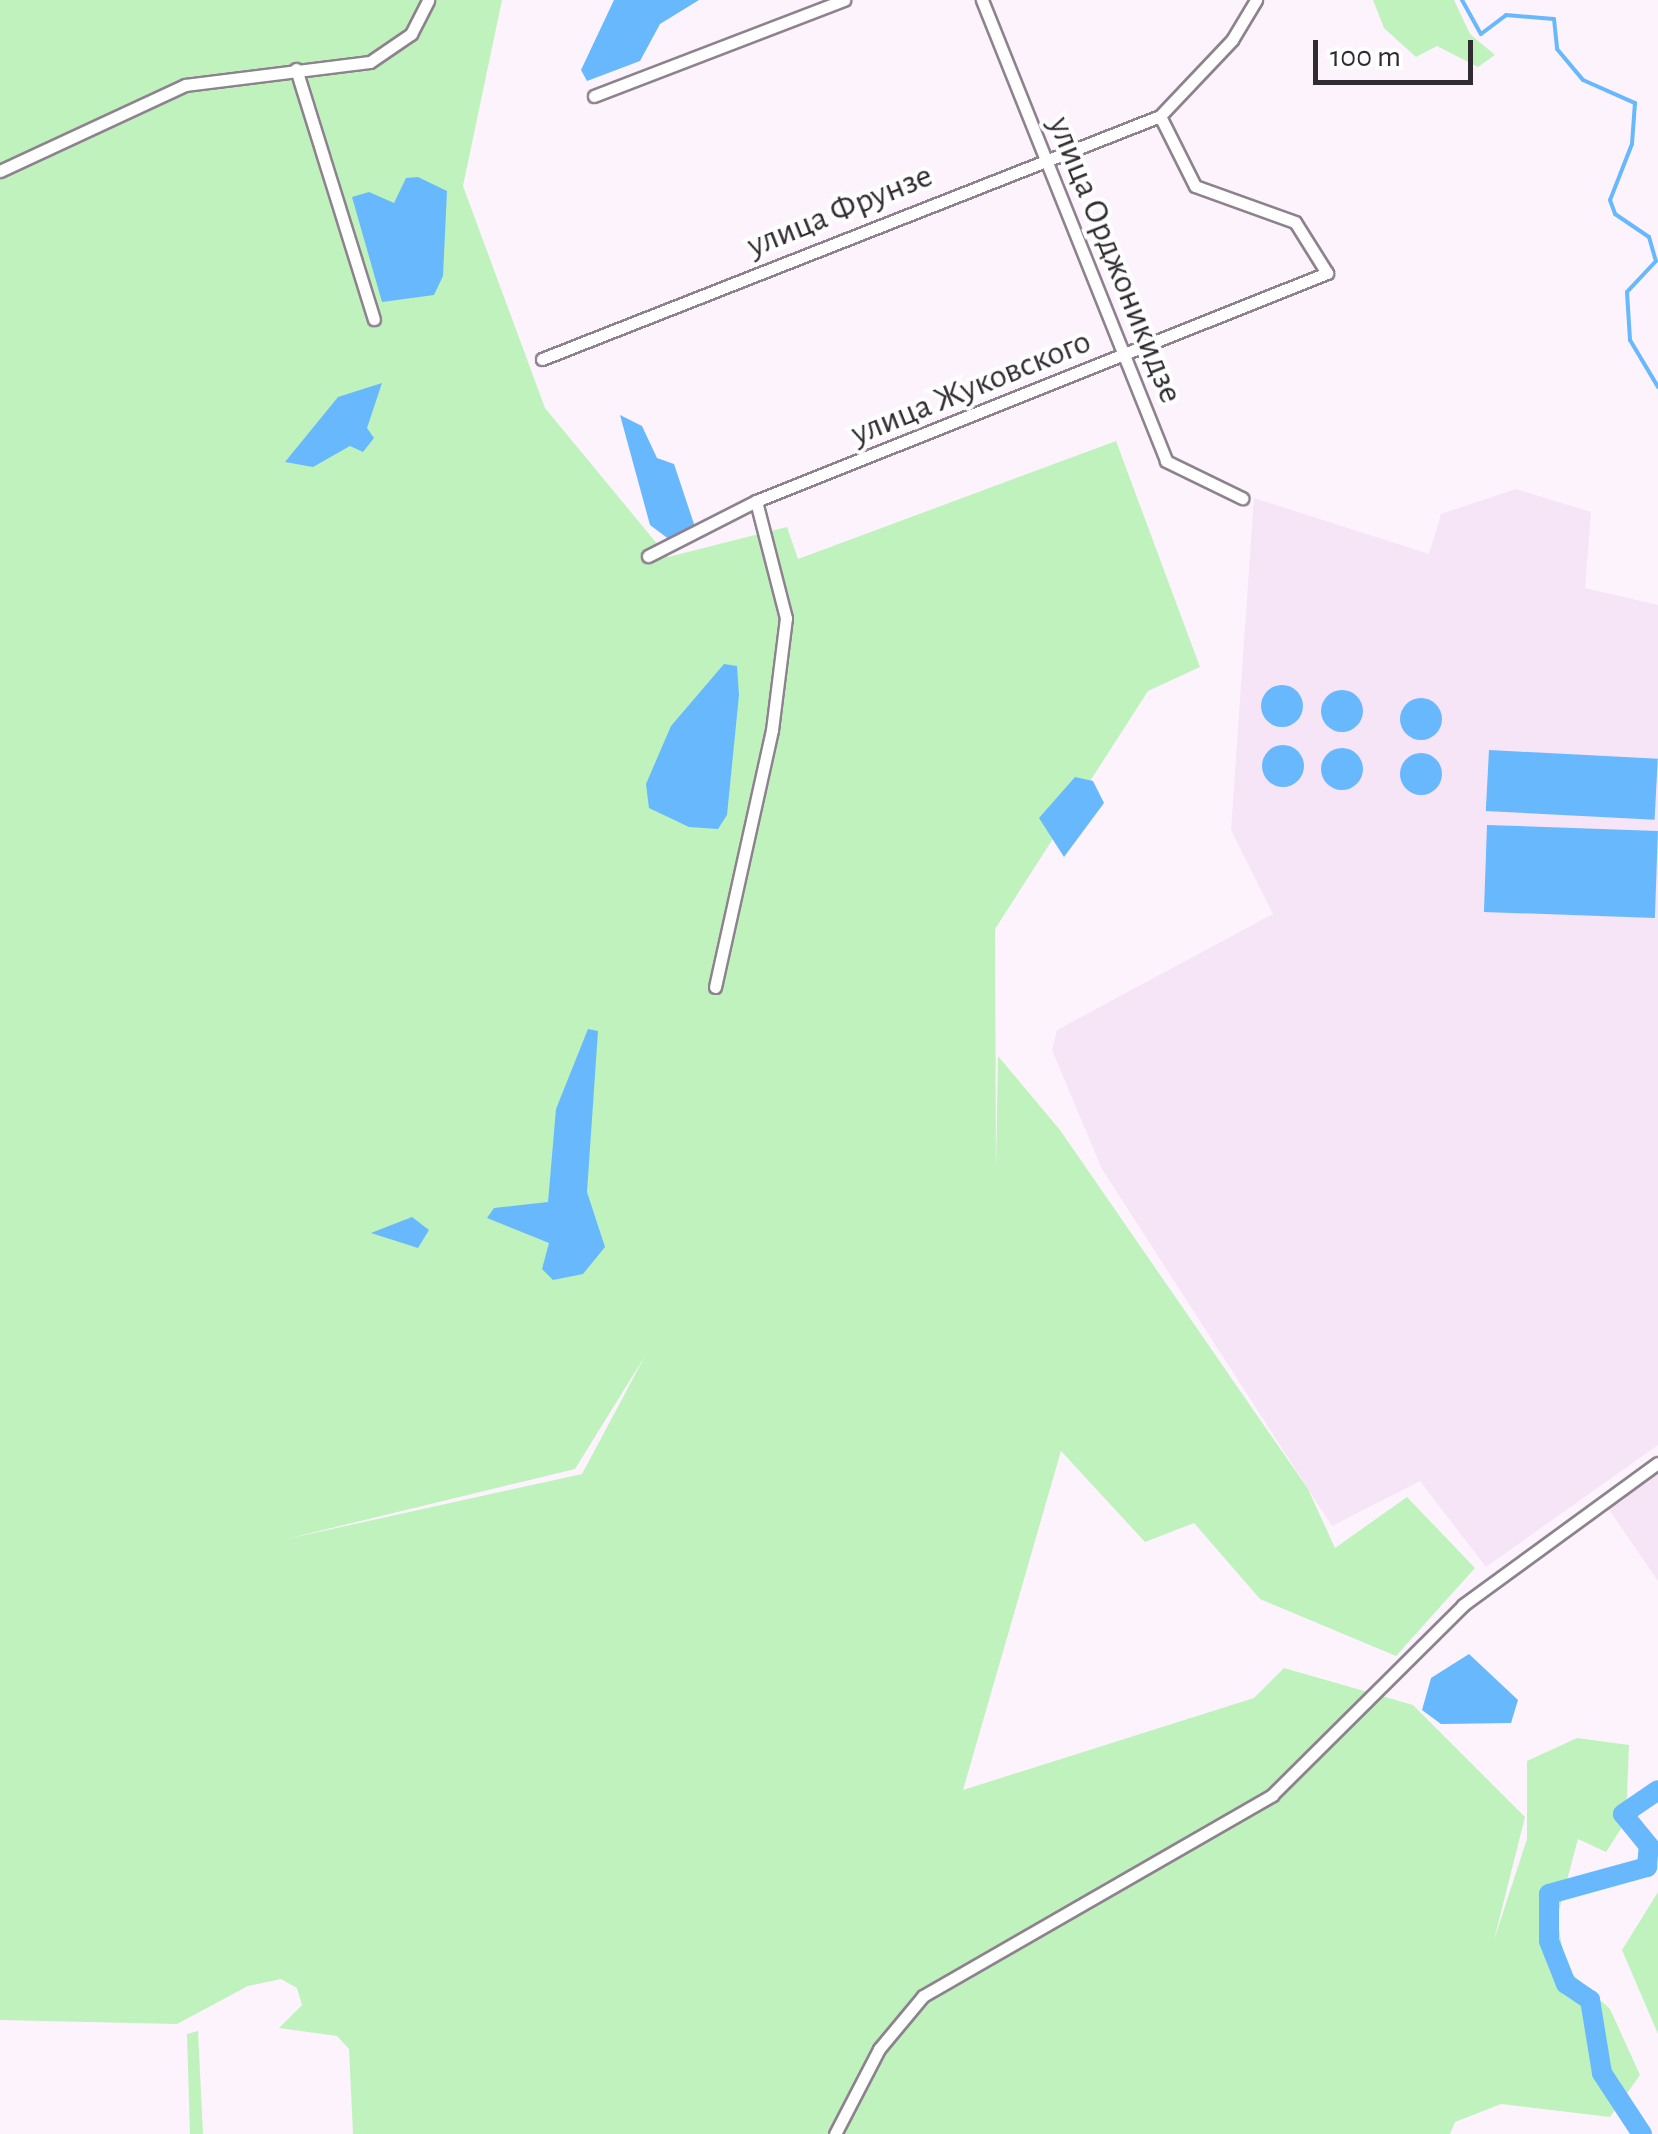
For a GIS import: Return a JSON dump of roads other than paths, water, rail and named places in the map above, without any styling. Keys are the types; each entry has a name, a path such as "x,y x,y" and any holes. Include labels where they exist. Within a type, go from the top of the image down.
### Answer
{"street":[{"path":"0,171 185,85 370,62 411,34 428,0"},
{"path":"594,96 844,0"},
{"name":"улица Орджоникидзе","path":"982,0 1166,461 1242,498"},
{"path":"1160,116 1232,40 1256,0"},
{"path":"296,69 374,319"},
{"name":"улица Фрунзе","path":"542,359 1160,116"},
{"name":"улица Жуковского","path":"648,556 756,502 1318,278 1324,262 1307,232 1195,186 1160,116"},
{"path":"715,987 772,730 786,618 756,502"},
{"path":"835,2134 879,2049 923,1996 1272,1794 1463,1605 1658,1464"}],"water":[{"path":"614,0 699,0 660,24 640,61 587,81 581,70"},
{"path":"418,177 447,191 443,276 434,295 382,302 352,197 369,192 394,203 406,178"},
{"path":"382,383 367,428 374,438 363,452 350,446 313,467 285,462 338,397"},
{"path":"620,415 642,426 657,458 674,464 696,530 670,540 650,525"},
{"path":"724,664 737,666 739,695 727,815 718,829 689,827 649,808 646,784 671,726"},
{"path":"1282,685 1297,691 1303,706 1297,721 1282,727 1267,721 1261,706 1267,691"},
{"path":"1342,690 1357,696 1363,711 1357,726 1342,732 1327,726 1321,711 1327,696"},
{"path":"1421,698 1436,704 1442,719 1436,734 1421,740 1406,734 1400,719 1406,704"},
{"path":"1283,745 1298,751 1304,766 1298,781 1283,787 1268,781 1262,766 1268,751"},
{"path":"1342,748 1357,754 1363,769 1357,784 1342,790 1327,784 1321,769 1327,754"},
{"path":"1489,750 1658,759 1655,820 1486,811"},
{"path":"1421,753 1436,759 1442,774 1436,789 1421,795 1406,789 1400,774 1406,759"},
{"path":"1075,777 1093,781 1104,803 1064,857 1039,818"},
{"path":"1487,825 1658,831 1655,918 1484,912"},
{"path":"588,1029 598,1031 587,1192 605,1247 583,1274 553,1280 542,1269 549,1243 487,1218 494,1208 548,1202 556,1109"},
{"path":"412,1217 429,1230 418,1248 371,1233"},
{"path":"1469,1654 1518,1700 1511,1723 1441,1724 1422,1710 1431,1678"}],"waterway":[{"path":"1462,0 1481,34 1506,15 1554,19 1557,49 1583,80 1635,103 1632,144 1610,200 1615,214 1649,237 1656,261 1627,292 1630,340 1658,387"},
{"path":"1642,2134 1602,2073 1590,2000 1566,1984 1549,1941 1549,1894 1647,1867 1649,1846 1623,1814 1658,1790"}]}
